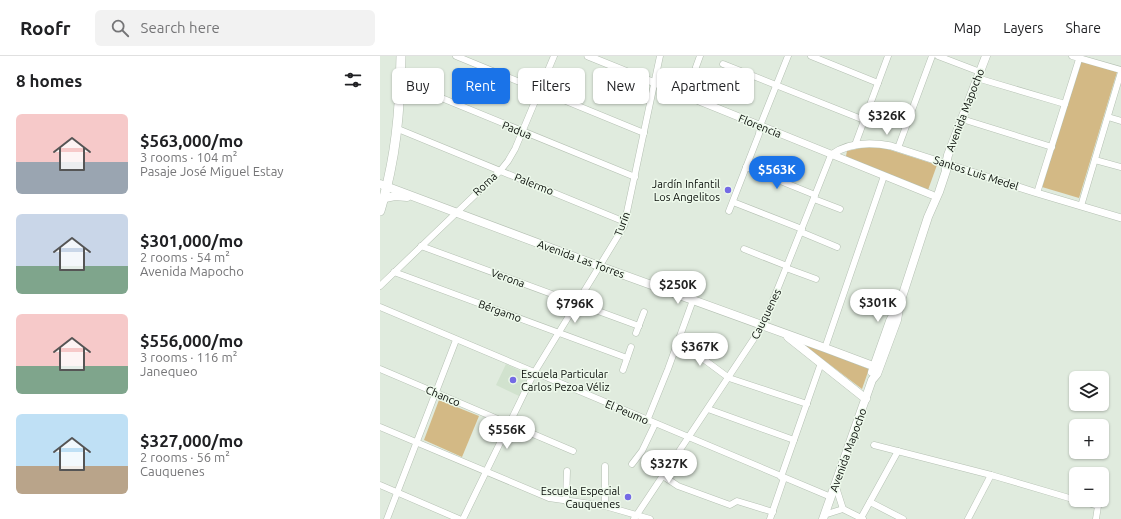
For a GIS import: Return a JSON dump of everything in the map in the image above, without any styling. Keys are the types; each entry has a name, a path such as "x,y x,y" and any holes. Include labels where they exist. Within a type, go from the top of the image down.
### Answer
{"main road":[{"path":"401,56 401,68"},
{"name":"Avenida Mapocho","path":"824,517 872,380 878,371 897,320 900,303 928,217 946,172 946,164 986,56"},
{"path":"380,211 384,186 398,129 399,104"},
{"name":"Avenida Las Torres","path":"384,186 873,366"},
{"path":"382,198 399,196 420,199"},
{"name":"Avenida Mapocho","path":"872,380 873,366 892,315 900,303"},
{"name":"Avenida Las Torres","path":"783,333 866,399"}],"street":[{"path":"456,56 518,82"},
{"name":"Roma","path":"549,68 554,56"},
{"name":"Florencia","path":"588,56 831,155 884,176 936,194"},
{"name":"Turín","path":"463,519 534,373 620,234 625,222 660,56"},
{"path":"696,67 700,56"},
{"path":"729,211 760,126 788,56"},
{"path":"811,56 878,83"},
{"path":"855,145 888,56"},
{"path":"898,148 932,56"},
{"path":"938,56 978,75 1065,104"},
{"path":"1072,56 1121,71 1081,206"},
{"path":"1037,193 1079,57"},
{"path":"722,64 864,120"},
{"name":"Padua","path":"444,99 634,177"},
{"name":"Roma","path":"380,286 500,170 511,156 534,104"},
{"path":"572,104 644,133"},
{"path":"1108,117 1121,121"},
{"path":"962,119 1052,147"},
{"name":"Palermo","path":"398,129 625,222"},
{"name":"Santos Luis Medel","path":"831,155 840,149 855,145 876,144 898,148 1037,193 1121,218"},
{"name":"Cauquenes","path":"635,517 729,378 762,325 787,267 831,155"},
{"path":"1095,160 1121,167"},
{"path":"746,167 840,209"},
{"path":"825,348 884,176"},
{"path":"733,202 837,247"},
{"name":"Verona","path":"421,246 639,326"},
{"path":"744,249 816,279"},
{"name":"Bérgamo","path":"394,272 627,358"},
{"path":"647,421 694,300"},
{"name":"El Peumo","path":"380,307 647,421 831,497"},
{"path":"636,333 644,312"},
{"path":"387,519 456,340"},
{"path":"623,370 631,347"},
{"path":"676,347 701,357 729,378 807,404"},
{"path":"770,519 794,440 821,363"},
{"name":"Chanco","path":"380,369 572,451"},
{"path":"708,409 794,440"},
{"path":"632,464 642,451 655,424"},
{"path":"380,427 546,497 605,506 635,517 650,519"},
{"path":"874,445 991,475 1069,498"},
{"path":"836,484 843,509 862,519 898,451"},
{"path":"605,466 605,506"},
{"path":"566,501 567,471"},
{"path":"968,519 991,475"},
{"path":"662,476 678,486 730,505 738,501 772,512"},
{"path":"380,485 459,519"},
{"path":"870,502 903,519"},
{"path":"1096,519 1098,507"},
{"path":"824,517 843,509"}],"shaded area":[{"path":"1081,61 1117,72 1079,198 1042,187"},
{"path":"866,147 884,148 937,165 928,190 846,156 847,151"},
{"path":"800,342 869,369 862,389"},
{"name":"Escuela Particular Carlos Pezoa Véliz","path":"506,364 529,375 519,396 496,385"},
{"path":"439,400 479,416 462,457 424,440"}],"place":[{"name":"Jardín Infantil Los Angelitos","path":"728,190"},
{"name":"Escuela Particular Carlos Pezoa Véliz","path":"513,380"},
{"name":"Escuela Especial Cauquenes","path":"628,497"}]}
